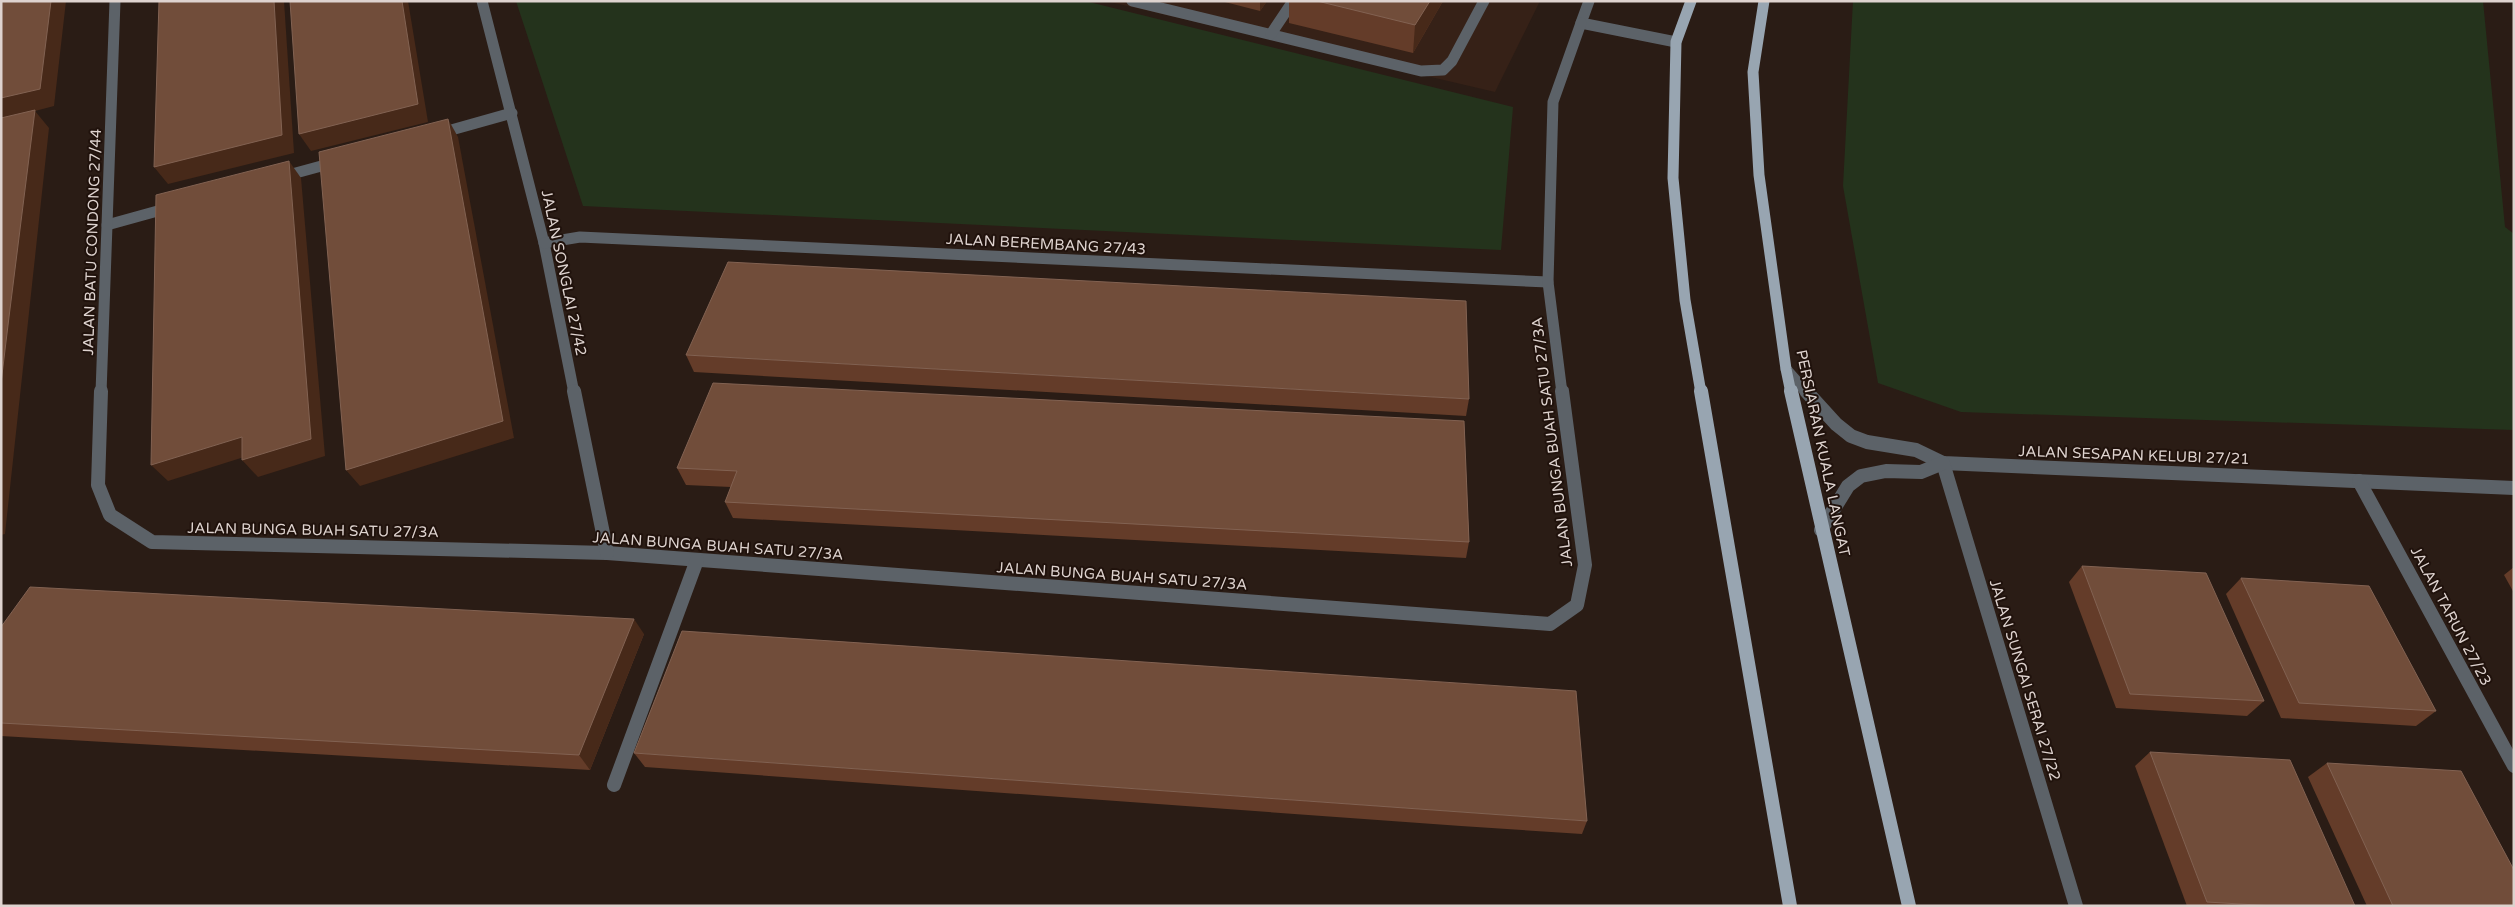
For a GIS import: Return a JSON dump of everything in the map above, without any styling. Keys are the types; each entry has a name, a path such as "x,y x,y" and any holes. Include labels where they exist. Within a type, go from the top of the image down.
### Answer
{"main road":[{"path":"1691,1 1676,42 1673,178 1685,300 1790,906"},
{"name":"PERSIARAN KUALA LANGAT","path":"1764,1 1754,72 1759,175 1786,369 1821,530 1909,906"}],"street":[{"name":"JALAN BATU CONDONG 27/44","path":"98,485 115,1"},
{"name":"JALAN SONGLAI 27/42","path":"482,1 544,243 608,553"},
{"path":"1132,1 1421,71 1443,70 1452,60 1484,1"},
{"path":"1270,34 1293,1"},
{"name":"JALAN BUNGA BUAH SATU 27/3A","path":"98,485 110,515 152,542 608,553 1550,624 1577,605 1585,565 1548,282 1553,102 1589,1"},
{"path":"1581,23 1676,42"},
{"path":"425,137 512,113"},
{"path":"271,180 348,158"},
{"path":"107,225 184,204"},
{"name":"JALAN BEREMBANG 27/43","path":"544,243 590,238 1548,282"},
{"name":"JALAN SESAPAN KELUBI 27/21","path":"1786,369 1836,424 1851,436 1867,442 1916,450 1943,463 2514,488"},
{"path":"1821,530 1848,486 1860,476 1886,471 1921,472 1943,463"},
{"name":"JALAN SUNGAI SERAI 27/22","path":"1943,463 2076,906"},
{"name":"JALAN TARUN 27/23","path":"2359,481 2514,766"},
{"path":"614,785 696,560"}],"shaded area":[{"path":"1106,1 1540,1 1495,92"}],"green space":[{"path":"516,1 1085,1 1513,107 1501,250 583,206"},
{"path":"1853,1 2483,1 2505,227 2514,234 2514,430 1961,412 1878,383 1843,186"}],"building":[{"path":"1,1 51,1 40,89 1,98"},
{"path":"159,1 274,1 282,135 154,167"},
{"path":"290,1 402,1 418,104 299,134"},
{"path":"1317,1 1430,1 1415,25"},
{"path":"35,110 9,317 1,383 1,118"},
{"path":"448,119 503,421 346,470 319,152"},
{"path":"289,161 311,439 242,460 242,437 151,465 156,195"},
{"path":"728,262 1466,301 1469,399 686,355"},
{"path":"713,383 1464,421 1469,542 725,502 737,471 677,468"},
{"path":"2082,566 2206,573 2264,701 2130,694"},
{"path":"2241,578 2369,586 2436,711 2299,703"},
{"path":"30,587 634,619 579,755 1,723 1,627"},
{"path":"682,631 1576,691 1587,821 634,753"},
{"path":"2150,752 2290,760 2355,906 2274,906 2207,902"},
{"path":"2327,763 2461,771 2514,870 2514,906 2393,906"}]}
